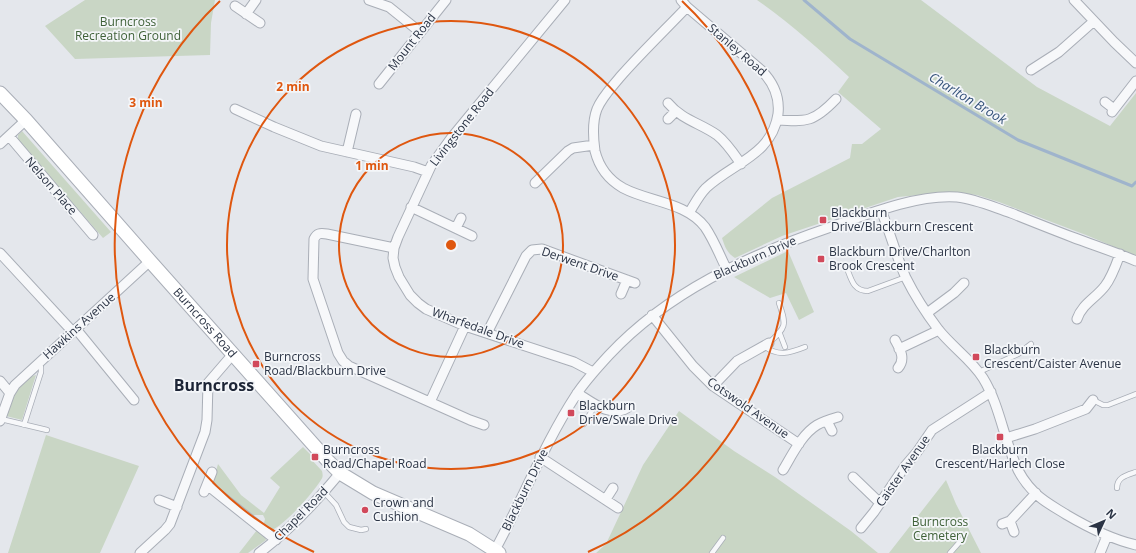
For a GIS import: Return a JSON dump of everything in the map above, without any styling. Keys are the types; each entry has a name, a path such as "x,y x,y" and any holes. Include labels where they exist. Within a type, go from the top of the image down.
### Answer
{"main road":[{"name":"Burncross Road","path":"0,93 26,120 150,261 340,472 373,493 469,534 497,552"}],"street":[{"path":"246,14 256,0"},
{"path":"369,0 389,7 420,32"},
{"name":"Mount Road","path":"379,84 446,0"},
{"name":"Livingstone Road","path":"235,109 314,144 414,167 428,172 452,137 565,0"},
{"path":"1074,0 1136,63"},
{"path":"684,3 601,101 595,118 593,137 594,145 600,166 614,182 639,195 689,213 704,226 728,270"},
{"name":"Stanley Road","path":"684,3 762,70 769,78 777,95 779,107 773,132 757,153 715,181 705,190 689,213"},
{"path":"234,6 260,23"},
{"path":"1036,71 1094,21"},
{"path":"1105,102 1113,110 1136,81"},
{"path":"777,120 799,122 810,120 819,115 836,99"},
{"path":"668,103 676,111 717,135 730,148 741,164"},
{"path":"668,119 676,111"},
{"path":"347,152 356,114"},
{"path":"0,144 26,120"},
{"name":"Nelson Place","path":"9,136 93,235"},
{"path":"535,183 568,151 573,148 594,145"},
{"name":"Wharfedale Drive","path":"428,172 411,207 394,248 393,258 398,276 410,295 426,309 465,326 574,362 594,372"},
{"name":"Blackburn Drive","path":"497,552 540,457 577,393 594,372 629,335 682,294 750,258 783,244 881,210 934,197 956,197 969,199 1042,224 1136,261"},
{"path":"411,207 472,236"},
{"path":"881,210 906,277 919,301 939,330 971,361 991,392 1014,463 1020,474 1036,493 1060,511 1107,536 1136,545"},
{"path":"456,228 461,218"},
{"path":"394,248 320,233 316,235 314,239 313,279 338,353 343,361 349,366 484,425"},
{"name":"Derwent Drive","path":"487,333 526,256 532,250 542,249 631,282 622,294"},
{"path":"0,253 74,331 134,400"},
{"path":"1076,318 1083,307 1095,298 1106,285 1120,254"},
{"name":"Hawkins Avenue","path":"10,393 15,385 38,363 150,261"},
{"path":"927,313 954,293 964,283"},
{"name":"Cotswold Avenue","path":"652,316 693,366 712,386 799,444"},
{"path":"430,402 465,326"},
{"path":"898,368 902,362 902,357 897,344 939,330"},
{"path":"712,386 737,361 764,346"},
{"path":"762,358 764,346"},
{"path":"140,553 170,524 205,432 207,420 208,383 233,354"},
{"path":"0,382 10,393 0,420"},
{"name":"Caister Avenue","path":"861,528 932,430 991,392"},
{"path":"577,393 609,411 622,411 627,408"},
{"path":"1006,438 1086,409 1093,400"},
{"name":"Cotswold Avenue","path":"783,470 799,444 814,428 838,417"},
{"path":"827,421 832,432"},
{"path":"540,457 618,508"},
{"path":"212,472 206,488 276,540"},
{"name":"Chapel Road","path":"259,553 295,523 324,492 340,472"},
{"path":"853,477 880,503"},
{"path":"606,499 613,488"},
{"path":"1014,532 1006,523 1036,493"},
{"path":"159,500 177,508"},
{"path":"1100,553 1107,536"}],"lane":[{"path":"848,271 853,284 858,290 868,292 906,277"},
{"path":"779,303 785,318 783,327 780,334 764,346 771,351 784,353 805,347"},
{"path":"780,334 785,347"},
{"path":"979,372 1018,354 1031,344"},
{"path":"24,425 41,372 38,363"},
{"path":"1093,400 1103,405 1108,405 1136,394"},
{"path":"584,424 596,404"},
{"path":"0,420 47,430"},
{"path":"1117,488 1117,484 1121,478 1136,472"},
{"path":"324,492 336,505 344,522 349,527 361,530 366,529"},
{"path":"950,553 964,536"},
{"path":"712,553 723,538"}],"green space":[{"name":"Burncross Recreation Ground","path":"85,0 215,0 211,23 210,55 75,59 45,26"},
{"path":"757,0 921,0 1037,87 1110,126 1136,93 1136,256 1086,235 999,202 977,195 952,192 898,197 782,236 735,258 727,250 722,238 772,198 850,158 852,144 862,144 881,129 838,92 849,77 804,37"},
{"path":"22,131 111,232 103,238 18,140 18,135"},
{"path":"788,251 814,312 799,320 786,293 770,298 734,277"},
{"path":"36,375 22,420 6,416 16,391 24,381"},
{"path":"679,411 734,451 775,477 851,531 878,553 596,553 606,544 643,465"},
{"path":"46,435 139,466 100,553 8,553"},
{"path":"303,447 311,455 310,458 322,471 322,478 312,493 298,508 283,523 270,531 265,527 265,519 263,515 253,515 215,486 213,482 218,464 241,495 264,513 280,487 270,478"},
{"name":"Burncross Cemetery","path":"946,480 956,504 981,553 889,553"},
{"path":"257,530 265,537 266,540 248,553 239,553"}],"waterway":[{"name":"Charlton Brook","path":"804,0 850,39 1018,140 1132,186 1136,182"}],"place":[{"name":"Blackburn Drive/Blackburn Crescent","path":"823,220"},
{"name":"Blackburn Drive/Charlton Brook Crescent","path":"821,259"},
{"name":"Blackburn Crescent/Caister Avenue","path":"976,357"},
{"name":"Burncross Road/Blackburn Drive","path":"256,364"},
{"name":"Blackburn Drive/Swale Drive","path":"571,413"},
{"name":"Blackburn Crescent/Harlech Close","path":"1000,437"},
{"name":"Burncross Road/Chapel Road","path":"315,457"},
{"name":"Crown and Cushion","path":"365,510"}],"district":[{"name":"Burncross","path":"214,385"}]}
